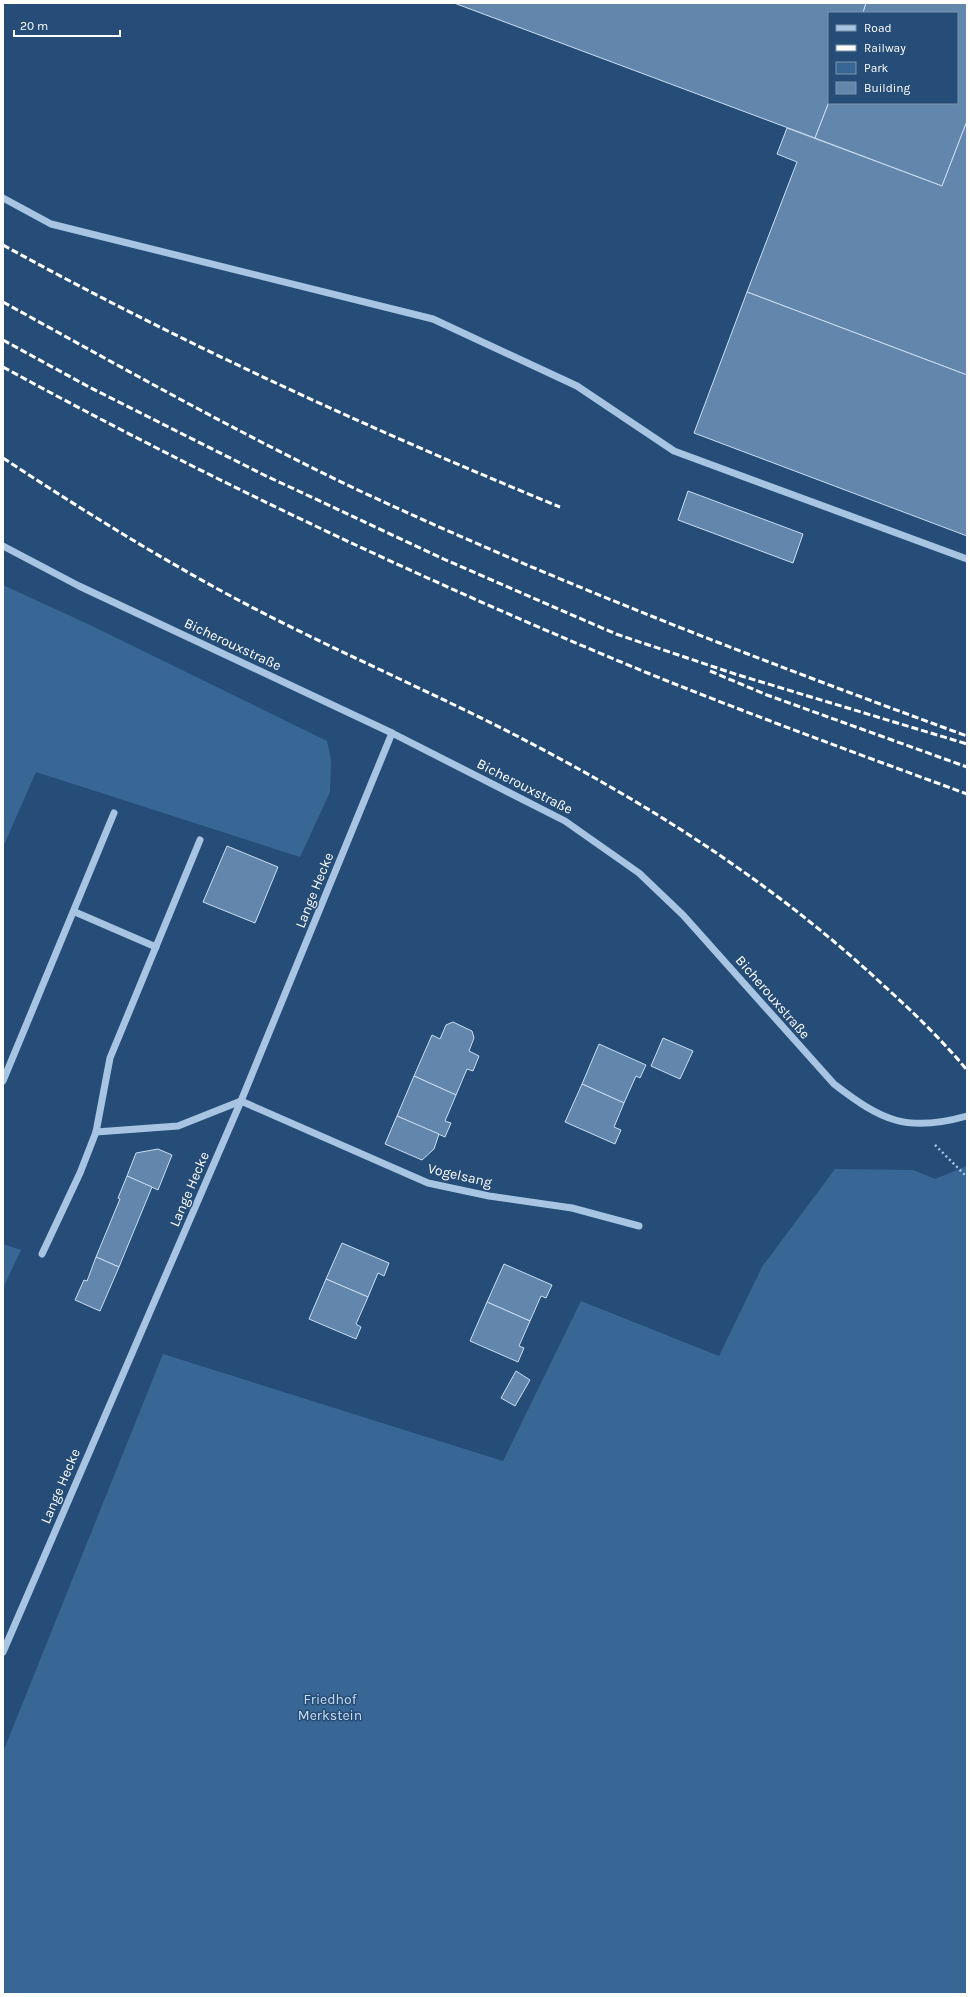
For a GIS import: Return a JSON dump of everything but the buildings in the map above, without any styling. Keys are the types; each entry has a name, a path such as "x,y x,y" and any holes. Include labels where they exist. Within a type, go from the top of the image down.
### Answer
{"street":[{"path":"3,198 51,224 433,319 577,386 674,452 967,559"},
{"name":"Bicherouxstraße","path":"3,546 79,586 392,733 565,821 639,873 683,915 834,1084 857,1102 884,1117 915,1125 953,1120 967,1116"},
{"name":"Lange Hecke","path":"3,1652 241,1101 392,733"},
{"path":"3,1081 75,912 114,813"},
{"path":"42,1254 80,1173 96,1132 110,1058 200,840"},
{"path":"75,912 156,947"},
{"path":"96,1132 178,1126 241,1101"},
{"name":"Vogelsang","path":"241,1101 428,1183 490,1196 572,1208 640,1226"}],"path":[{"path":"915,1125 967,1177"}],"green space":[{"path":"3,585 90,625 327,741 331,760 330,792 300,857 36,772 3,847"},
{"name":"Friedhof Merkstein","path":"967,1166 967,1994 3,1994 3,1752 163,1354 503,1461 581,1301 719,1356 762,1267 835,1169 913,1170 935,1179"},
{"path":"3,1244 21,1250 4,1286 3,1286"}],"railway":[{"path":"3,245 139,317 278,384 418,447 560,507"},
{"path":"3,302 269,446 360,491 435,525 510,558 661,620 967,736"},
{"path":"3,340 89,387 262,474 448,561 616,634 735,674 967,744"},
{"path":"3,367 241,490 485,604 689,690 967,794"},
{"path":"3,458 68,500 168,561 236,599 515,735 565,761 661,817 752,878 797,911 882,984 947,1047 967,1070"},
{"path":"710,671 767,695 967,767"}]}
